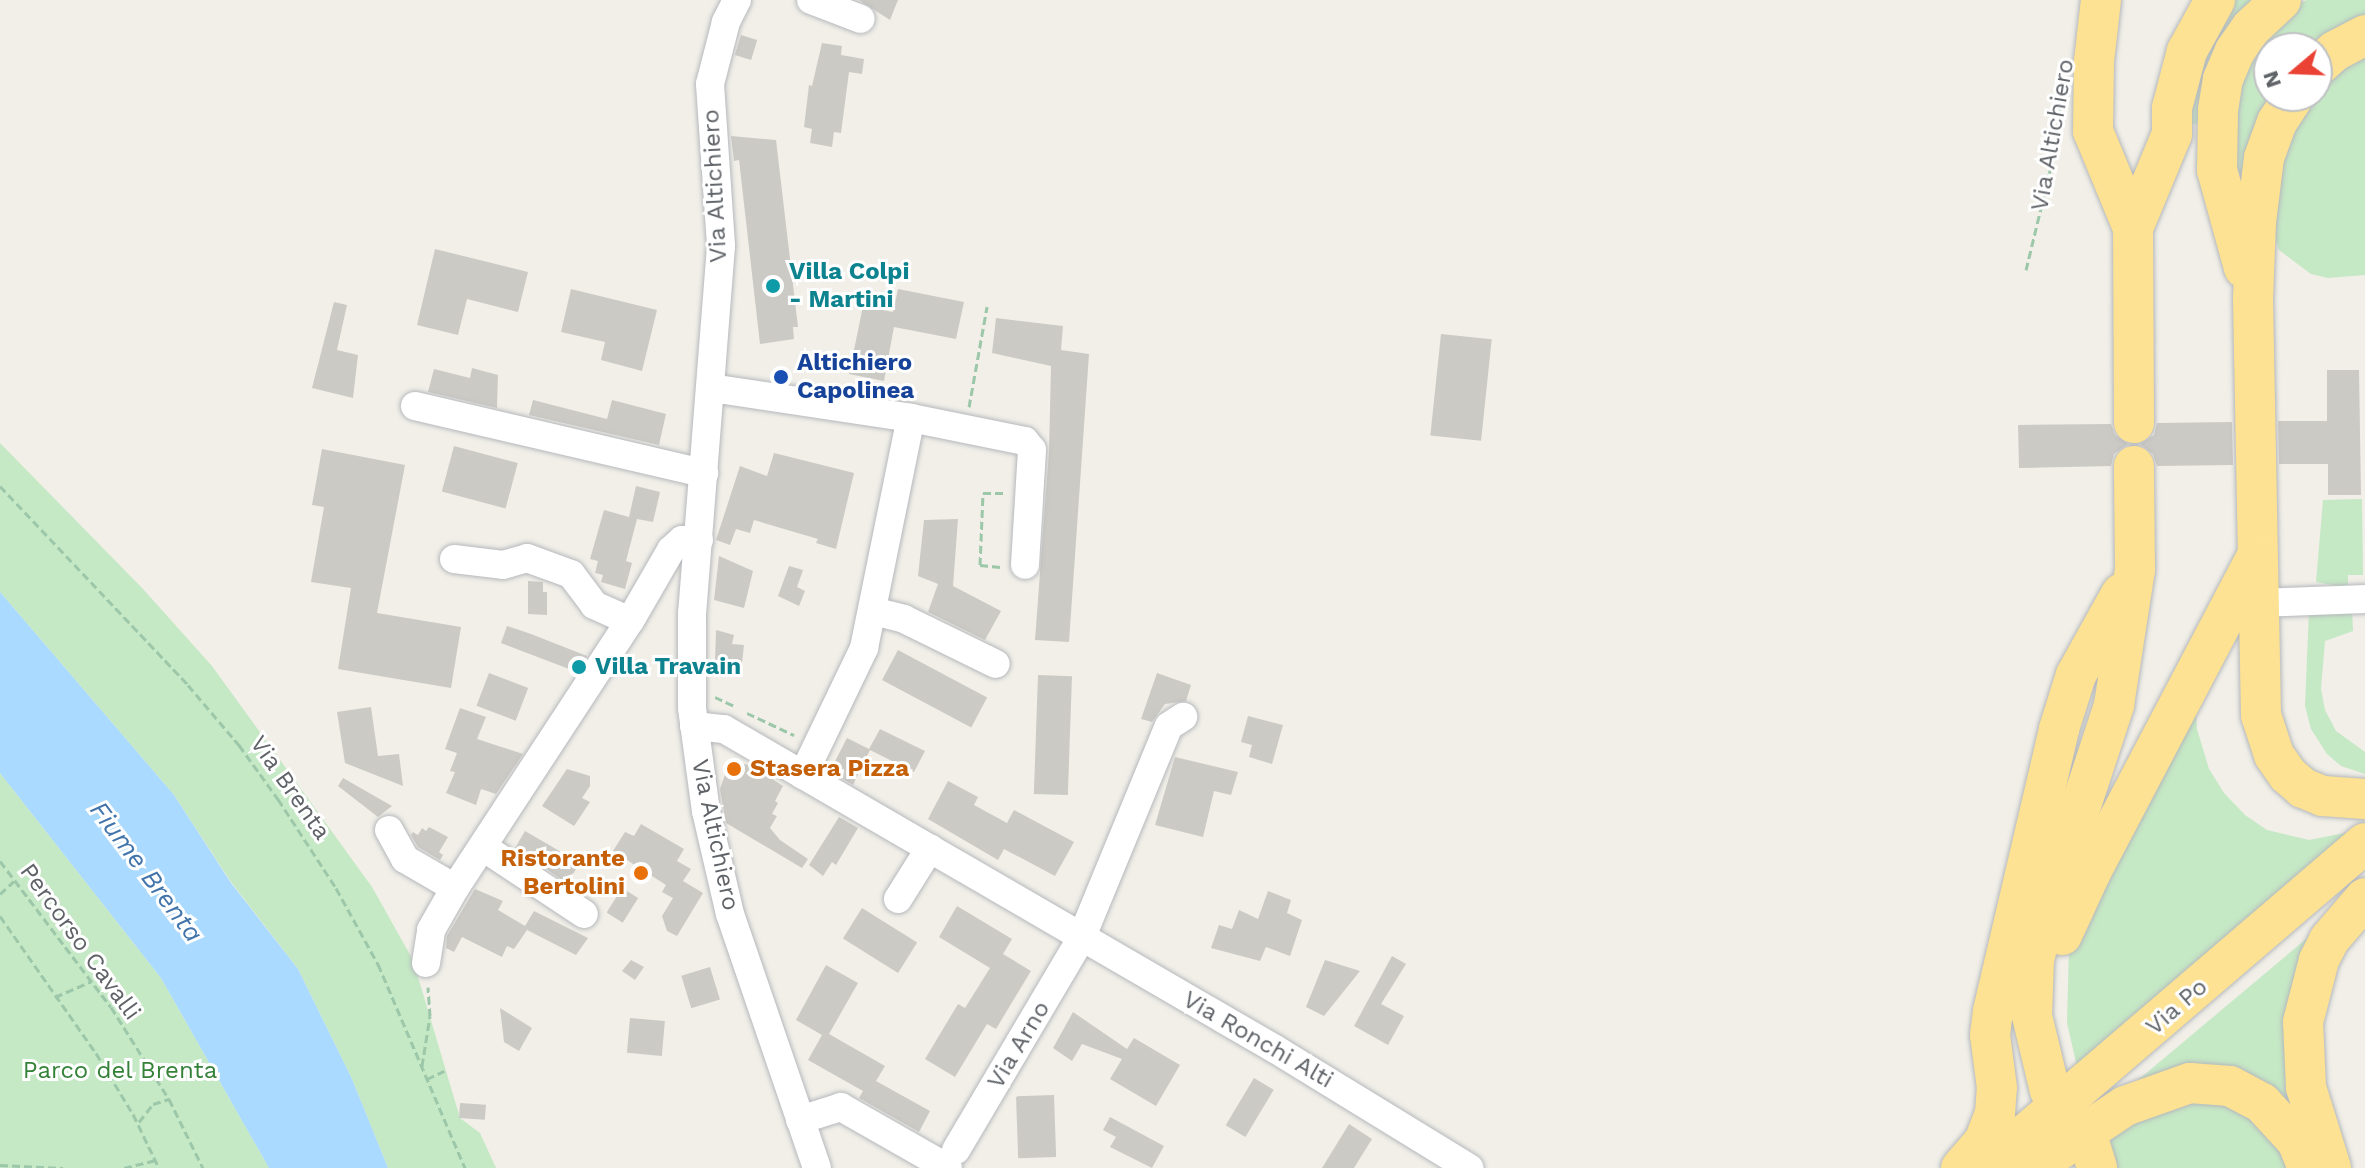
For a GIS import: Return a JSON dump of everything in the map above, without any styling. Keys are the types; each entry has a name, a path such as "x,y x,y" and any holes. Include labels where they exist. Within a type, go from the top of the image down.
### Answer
{"highway":[{"path":"2101,0 2094,61 2093,131 2133,228 2134,423"},
{"path":"2133,228 2172,134 2172,108 2187,51 2215,0"},
{"path":"2253,299 2217,170 2218,110 2223,79 2235,51 2251,28 2281,0"},
{"path":"2333,53 2365,35"},
{"path":"2284,112 2264,158 2256,222 2253,299 2261,715 2274,755 2288,775 2303,788 2323,796 2365,799"},
{"path":"2134,466 2135,570 2114,705 2046,912 2034,960 2032,1016 2061,1084 2055,1004 2057,958 2063,933 2091,872 2259,553"},
{"path":"1961,1168 1984,1142 1995,1114 1997,1088 1990,1035 1993,1011 2059,729 2076,675 2135,570"},
{"name":"Via Po","path":"1986,1168 2365,843"},
{"name":"Via Po","path":"2023,1168 2365,873"},
{"path":"2331,1168 2306,1087 2303,1022 2319,960 2329,940 2365,898"},
{"path":"2072,1162 2125,1106 2190,1083 2230,1086 2262,1103 2297,1141 2308,1168"}],"street":[{"name":"Via Altichiero","path":"737,0 726,22 710,84 721,246 692,613 694,726 706,811 723,888 817,1168"},
{"path":"811,0 861,19"},
{"path":"711,388 911,418 1025,441 1032,450 1017,566"},
{"path":"415,406 704,473"},
{"path":"803,775 856,668 873,611 911,418"},
{"path":"426,963 431,930 455,888 630,621 671,550 682,540 699,540"},
{"path":"454,559 503,565 527,558 571,574 594,605 630,621"},
{"path":"2259,603 2365,599"},
{"path":"873,611 904,619 996,664"},
{"path":"1081,939 1169,726 1183,717"},
{"name":"Via Ronchi Alti","path":"694,726 724,729 930,848 1261,1048 1426,1156 1469,1168"},
{"path":"389,830 405,859 455,888"},
{"path":"483,847 584,914"},
{"path":"898,899 930,848"},
{"name":"Via Arno","path":"952,1159 1081,939"},
{"path":"800,1120 841,1107 952,1159"}],"path":[{"name":"Via Altichiero","path":"2026,270 2055,150 2062,90"},
{"path":"968,415 987,307"},
{"path":"1007,482 1006,494 983,493 980,565 1017,566"},
{"name":"Via Brenta","path":"0,486 188,685 239,745 342,899 378,964 465,1168"},
{"path":"711,695 791,736 798,733"},
{"name":"Percorso Cavalli","path":"0,861 92,981 169,1099 203,1168"},
{"path":"0,894 14,881"},
{"path":"0,916 96,1053 138,1123 159,1168"},
{"path":"422,1066 430,1016 426,963"},
{"path":"55,997 92,981"},
{"path":"427,1079 444,1071"},
{"path":"138,1123 153,1104 169,1099"},
{"path":"124,1168 156,1160"},
{"path":"0,1165 63,1168"}],"green space":[{"path":"2226,0 2257,0 2203,123 2188,125 2194,62"},
{"path":"2307,0 2365,0 2365,24 2333,40 2333,32 2266,32 2281,10"},
{"path":"2365,49 2365,275 2328,278 2311,274 2279,250 2276,242 2275,169 2300,112 2333,112 2333,73"},
{"path":"2253,50 2253,112 2274,112 2251,173 2233,173 2235,76"},
{"path":"0,443 143,589 212,666 372,887 413,960 460,1118 480,1133 496,1168 388,1168 352,1079 298,969 231,882 174,795 0,592"},
{"path":"2362,499 2363,575 2348,575 2348,588 2316,582 2323,500"},
{"path":"2352,608 2353,631 2325,641 2321,689 2325,710 2336,731 2365,752 2365,774 2341,766 2327,754 2311,729 2305,706 2309,610"},
{"path":"2196,709 2197,729 2209,769 2224,793 2245,815 2267,830 2309,840 2355,831 2079,1075 2067,1023 2069,949"},
{"name":"Parco del Brenta","path":"0,773 161,978 269,1168 0,1168"},
{"path":"2337,913 2298,1089 2290,1110 2131,1086"},
{"path":"2162,1101 2245,1104 2298,1168 2104,1168 2095,1137"}],"water":[{"name":"Fiume Brenta","path":"0,592 174,795 231,883 298,969 352,1079 388,1168 269,1168 161,978 0,773"}],"building":[{"path":"859,0 898,0 890,20"},
{"path":"741,35 757,40 751,60 735,55"},
{"path":"822,43 842,46 841,55 864,59 862,74 849,72 841,133 834,132 832,147 810,143 812,129 804,127 809,85 812,86"},
{"path":"731,136 776,140 798,327 793,327 794,339 760,344 739,160 734,161"},
{"path":"435,249 528,272 518,312 467,299 458,335 417,325"},
{"path":"571,289 657,310 642,371 601,360 605,342 561,332"},
{"path":"898,289 964,302 956,339 894,327 884,381 849,374 863,306 893,312"},
{"path":"334,302 347,305 337,350 358,355 353,398 312,388"},
{"path":"996,318 1063,326 1061,350 1089,354 1069,642 1035,640 1049,451 1051,366 992,353"},
{"path":"1441,334 1492,339 1481,441 1430,435"},
{"path":"472,368 498,375 497,408 428,392 434,369 470,378"},
{"path":"2327,370 2359,370 2361,495 2328,495 2328,464 2279,464 2278,421 2327,421"},
{"path":"533,400 607,419 612,400 666,414 659,445 529,415"},
{"path":"2232,422 2233,465 2157,466 2153,454 2140,444 2154,435 2157,423"},
{"path":"2111,424 2115,435 2128,444 2114,454 2111,466 2019,468 2018,425"},
{"path":"454,446 518,463 506,508 442,491"},
{"path":"322,449 405,465 377,613 461,627 451,688 338,669 351,588 311,582 324,507 312,505"},
{"path":"774,453 854,473 836,549 816,543 818,539 754,520 750,533 736,529 730,545 716,540 740,466 767,476"},
{"path":"636,486 660,492 653,522 637,519 626,561 632,563 625,589 601,582 603,575 595,573 598,561 590,559 604,510 629,517"},
{"path":"958,519 953,586 1001,611 985,640 928,612 938,584 918,576 924,520"},
{"path":"719,556 753,571 744,608 714,600"},
{"path":"789,566 803,570 797,587 805,591 799,606 778,596"},
{"path":"528,581 543,582 543,592 547,592 547,615 528,614"},
{"path":"507,626 587,656 577,672 501,643"},
{"path":"716,630 734,635 732,644 744,645 742,663 715,660"},
{"path":"898,650 987,697 971,727 882,680"},
{"path":"489,673 528,688 516,721 476,706"},
{"path":"1157,673 1191,685 1186,701 1165,704 1152,722 1141,719"},
{"path":"1038,675 1072,676 1068,795 1034,794"},
{"path":"371,707 378,756 399,754 403,786 345,763 337,712"},
{"path":"460,708 486,717 477,739 523,754 496,794 481,789 476,805 446,793 455,772 450,771 457,753 445,749"},
{"path":"1248,716 1283,725 1272,764 1249,757 1252,745 1241,742"},
{"path":"880,729 925,751 914,772 870,750 853,785 830,771 847,738 869,749"},
{"path":"1175,757 1238,772 1231,795 1214,791 1203,837 1155,825"},
{"path":"730,760 752,766 783,786 775,801 778,803 772,814 777,816 770,828 780,840 808,859 802,868 726,823 720,789"},
{"path":"567,769 590,776 590,786 582,798 590,802 574,826 542,806"},
{"path":"343,778 392,806 378,817 338,786"},
{"path":"948,781 978,797 974,805 1007,823 1014,810 1074,842 1055,876 1004,849 998,860 928,819"},
{"path":"839,817 858,828 836,865 832,862 823,876 809,865"},
{"path":"641,824 684,849 677,861 691,869 683,881 703,893 677,936 667,931 662,916 673,898 662,892 666,885 613,851 625,832 634,836"},
{"path":"429,827 448,837 439,852 443,855 440,860 418,847 411,835 413,832 418,835 422,828 426,831"},
{"path":"525,831 580,863 567,883 515,848"},
{"path":"622,888 638,898 623,923 607,913"},
{"path":"475,889 503,901 498,910 525,926 534,911 588,938 576,955 527,930 514,949 507,946 502,957 462,937 454,952 446,948 447,936"},
{"path":"1268,891 1291,900 1287,913 1302,920 1290,956 1266,947 1260,961 1211,948 1219,925 1232,929 1239,910 1258,919"},
{"path":"957,906 1012,939 1003,954 1031,971 996,1029 987,1024 955,1077 925,1059 958,1004 965,1008 990,968 939,937"},
{"path":"862,908 917,942 898,973 843,939"},
{"path":"1392,956 1406,964 1381,1004 1404,1016 1388,1045 1354,1026"},
{"path":"631,960 644,967 635,980 622,971"},
{"path":"1325,960 1360,971 1324,1016 1306,1007"},
{"path":"826,965 858,983 829,1034 885,1066 876,1081 930,1111 919,1132 859,1098 863,1091 808,1060 822,1035 796,1020"},
{"path":"710,967 720,1000 691,1008 681,976"},
{"path":"500,1008 532,1028 519,1051 504,1042"},
{"path":"1073,1012 1127,1049 1134,1038 1180,1065 1156,1106 1110,1079 1122,1059 1082,1044 1072,1061 1053,1048"},
{"path":"630,1018 665,1021 662,1056 627,1053"},
{"path":"1254,1078 1274,1090 1245,1137 1226,1125"},
{"path":"1054,1095 1056,1157 1018,1158 1016,1096"},
{"path":"460,1103 486,1105 485,1120 459,1118"},
{"path":"1110,1117 1164,1146 1152,1168 1110,1147 1116,1137 1103,1130"},
{"path":"1349,1124 1372,1139 1354,1168 1322,1168"}],"place":[{"name":"Villa Colpi - Martini","path":"773,286"},
{"name":"Altichiero Capolinea","path":"781,377"},
{"name":"Villa Travain","path":"579,667"},
{"name":"Stasera Pizza","path":"734,769"},
{"name":"Ristorante Bertolini","path":"641,873"}]}
